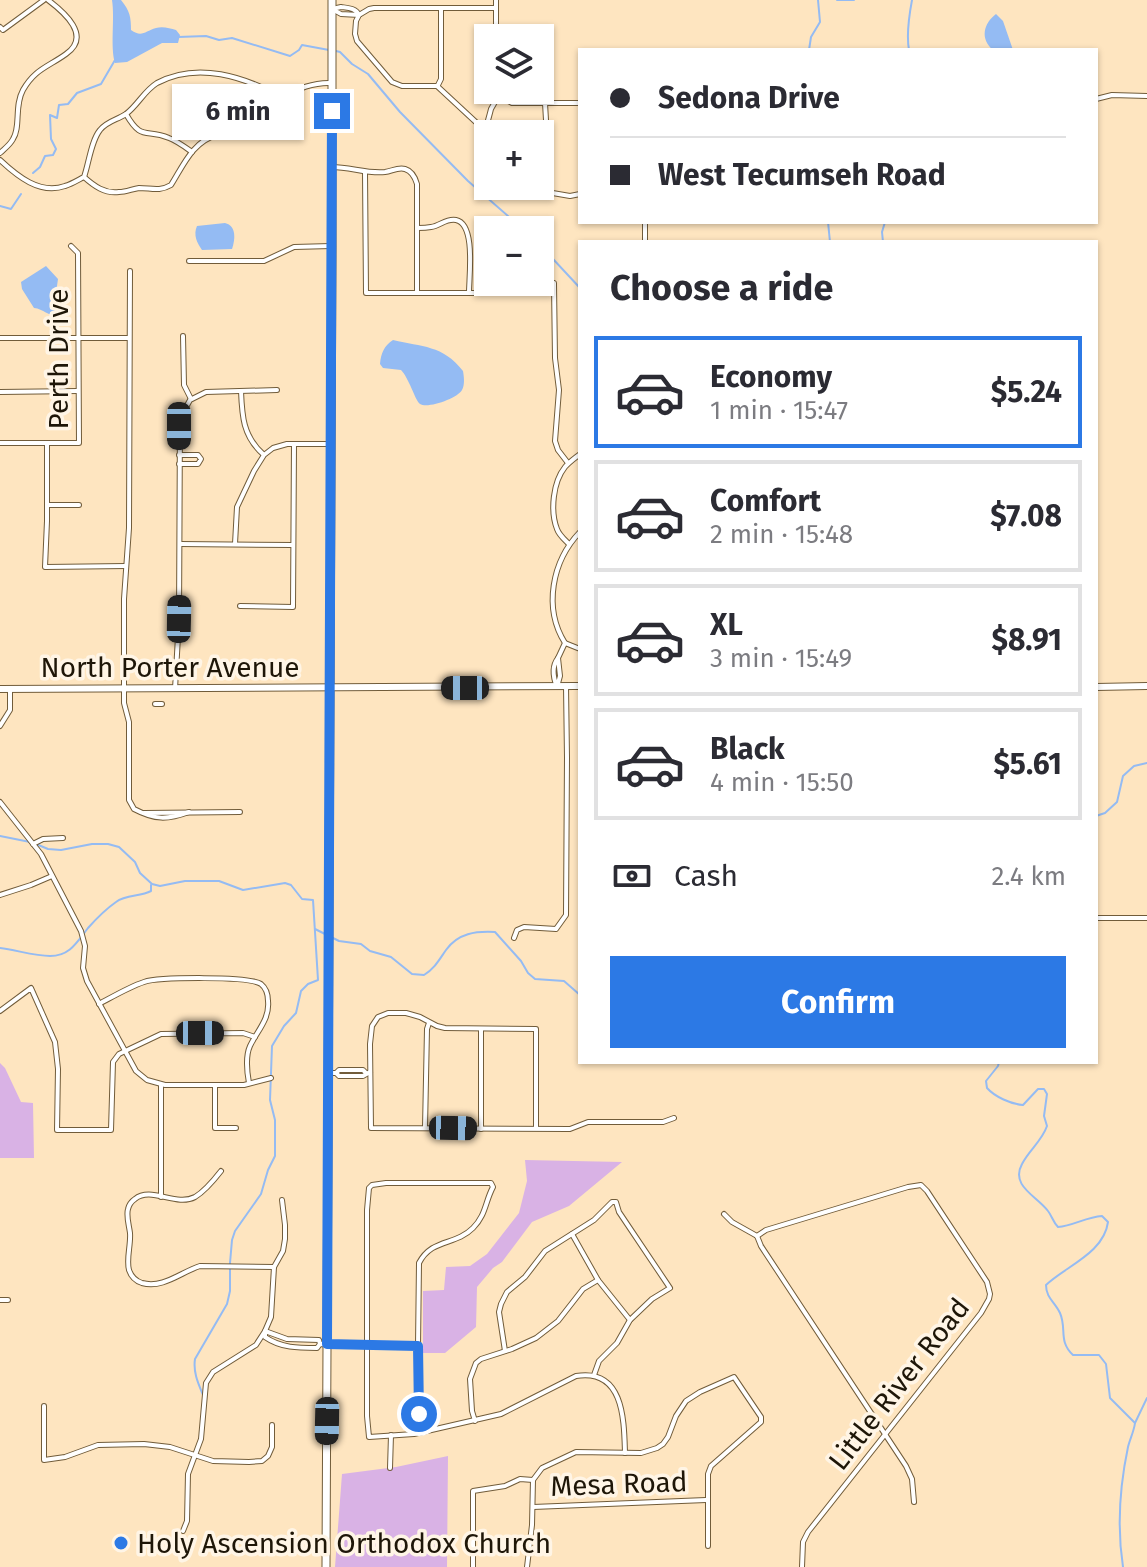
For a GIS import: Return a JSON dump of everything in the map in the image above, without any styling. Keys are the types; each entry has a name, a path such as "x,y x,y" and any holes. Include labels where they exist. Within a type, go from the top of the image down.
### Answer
{"main road":[{"path":"326,1567 324,1344 332,1073 329,917 332,4"},
{"name":"North Porter Avenue","path":"0,689 578,686"},
{"path":"1098,687 1147,686"}],"street":[{"path":"0,153 14,139 20,97 27,83 35,73 67,54 74,46 76,37 73,23 46,0 1,30"},
{"path":"496,0 496,24"},
{"path":"332,4 341,14 359,15"},
{"path":"474,120 437,86 402,86 392,82 357,41 354,28 359,15 374,8 496,8"},
{"path":"437,86 441,79 441,8"},
{"path":"0,160 22,180 41,187 63,187 84,177 99,131 126,114 146,91 170,77 187,74 229,75 282,97"},
{"path":"282,97 300,88 322,82 332,83"},
{"path":"1098,98 1112,95 1147,96"},
{"path":"84,177 99,189 110,192 165,189 171,185 200,142 208,137 282,134 286,129 286,118 282,97"},
{"path":"554,103 578,103"},
{"path":"126,114 134,128 145,134 168,137 192,152"},
{"path":"332,167 350,167 365,172 387,172 401,168 412,174 417,184 417,293"},
{"path":"365,172 366,293 474,293"},
{"path":"554,193 578,194"},
{"path":"418,228 435,226 448,220 458,220 463,224 470,238 469,293"},
{"name":"Perth Drive","path":"47,443 79,443 78,253 71,246"},
{"path":"189,261 264,261 294,247 332,246"},
{"path":"130,271 129,528 124,612 124,703 129,722 129,800 131,807 142,813 240,812"},
{"path":"554,283 555,358 559,390 555,441 568,463"},
{"path":"183,336 184,385 191,400"},
{"path":"0,338 129,338"},
{"path":"175,689 179,638 180,418 191,400 206,392 277,390"},
{"path":"0,392 79,391"},
{"path":"241,391 244,426 264,455"},
{"path":"0,443 47,443 45,567 127,566"},
{"path":"240,606 293,607 294,444"},
{"path":"235,544 237,507 264,455 277,446 331,444"},
{"path":"179,455 198,455 201,461 179,464"},
{"path":"569,544 557,529 554,505 557,482 568,463 578,456"},
{"path":"47,505 79,505"},
{"path":"578,534 559,562 553,604 557,629 565,643 578,648"},
{"path":"179,544 293,545"},
{"path":"557,687 560,676 558,658 565,643"},
{"path":"514,938 517,930 524,927 556,929 566,915 566,686"},
{"path":"2,724 10,710 10,689"},
{"path":"155,704 162,704"},
{"path":"0,802 33,843 73,914 84,940 83,968 99,1004 139,1074 161,1085 244,1085 271,1078"},
{"path":"33,843 63,838"},
{"path":"0,895 52,876"},
{"path":"1098,918 1147,918"},
{"path":"84,940 92,941"},
{"path":"99,1004 155,979 241,979 257,982 265,989 268,1007 248,1054 249,1083"},
{"path":"0,1011 31,988 55,1042 57,1130 111,1130 112,1065 125,1051 156,1035 243,1033 255,1037"},
{"path":"536,1129 536,1029 445,1028 406,1013 388,1013 378,1017 372,1026 368,1072 371,1128 481,1129 536,1129 570,1129 588,1122 663,1122 674,1118"},
{"path":"425,1128 429,1022"},
{"path":"481,1029 481,1129"},
{"path":"332,1073 339,1070 368,1072"},
{"path":"161,1085 161,1197"},
{"path":"215,1085 215,1128 236,1128"},
{"path":"221,1171 194,1198 180,1200 147,1195 138,1197 129,1206 130,1273 141,1283 151,1284 173,1280 200,1266 274,1267"},
{"path":"422,1432 419,1412 419,1263 433,1247 453,1241 471,1230 484,1215 493,1187 491,1183 386,1183 370,1187 367,1204 369,1437 422,1432 475,1421 515,1408 576,1376 594,1375 605,1381 619,1398 625,1453"},
{"name":"Little River Road","path":"757,1236 766,1230 921,1185 989,1288 987,1305 974,1323 808,1532 803,1542 802,1567"},
{"path":"183,1531 187,1521 188,1474 201,1439 206,1383 213,1372 256,1345 271,1317 274,1267 283,1251 285,1239 282,1200"},
{"path":"505,1351 499,1312 507,1292 528,1274 545,1251 594,1220 615,1201 670,1289 652,1299 630,1320 617,1343 599,1361 594,1375"},
{"path":"724,1214 757,1236 910,1473 914,1502"},
{"path":"572,1234 598,1280 630,1320"},
{"path":"475,1421 470,1379 472,1370 481,1359 526,1344 547,1330 583,1289 598,1280"},
{"path":"0,1300 8,1300"},
{"path":"265,1331 294,1340 319,1340 324,1344 418,1346"},
{"path":"527,1567 533,1480 542,1468 576,1452 649,1451 663,1444 686,1401 732,1377 761,1417 761,1422 711,1466 707,1500 708,1546"},
{"path":"44,1406 44,1460 107,1445 159,1445 213,1461 262,1461 272,1447 272,1425"},
{"path":"390,1468 391,1435"},
{"path":"473,1567 473,1491 505,1486 520,1479 533,1480"},
{"name":"Mesa Road","path":"533,1507 707,1500"}],"shaded area":[{"path":"0,1063 21,1102 33,1103 34,1158 0,1158"},
{"path":"525,1160 622,1162 569,1206 532,1222 502,1262 477,1287 476,1327 445,1353 423,1353 423,1291 444,1290 446,1267 470,1266 487,1254 519,1213 527,1181"},
{"path":"448,1456 447,1567 335,1567 342,1474"}],"water":[{"path":"112,0 121,0 130,18 131,30 141,34 158,27 176,30 180,35 178,43 162,43 127,62 115,63"},
{"path":"996,14 1003,21 1012,48 989,46 985,32"},
{"path":"225,223 233,230 232,249 202,250 196,239 197,226"},
{"path":"46,266 58,279 55,300 62,311 59,316 34,308 22,289 21,282"},
{"path":"393,340 431,348 448,356 463,371 462,390 442,402 420,404 401,370 383,368 380,364 384,350"}],"waterway":[{"path":"809,48 811,37 820,22 818,0"},
{"path":"837,0 854,0"},
{"path":"909,48 912,0"},
{"path":"178,37 232,38 290,56 302,45 329,50"},
{"path":"336,51 368,74 400,112 468,181 508,216"},
{"path":"33,173 45,156 53,155 56,149 51,139 50,115 57,118 59,105 68,104 77,93 101,84 115,60"},
{"path":"0,206 11,209 21,194"},
{"path":"828,224 830,240"},
{"path":"883,240 884,224"},
{"path":"554,260 578,286"},
{"path":"1098,815 1117,802 1123,776 1134,766 1147,763"},
{"path":"0,836 30,842"},
{"path":"36,844 61,850 92,844 119,847 135,862 140,873 152,884 160,886 185,881 219,881 243,890 285,883 291,885 302,899 313,900 318,980 301,991 296,1013 272,1046 270,1100 275,1120 275,1156 261,1194 235,1231 227,1304 195,1359 195,1373 203,1395"},
{"path":"0,948 44,956 63,954 112,905 120,899 151,891 151,885"},
{"path":"315,929 327,935"},
{"path":"333,938 361,944 370,951 391,957 412,974 424,975 456,940 474,933 495,932 535,979 564,981 578,993"},
{"path":"998,1064 986,1081 987,1088 994,1094 1008,1102 1023,1105 1038,1089 1044,1089 1047,1094 1044,1116 1047,1126 1022,1164 1019,1172 1022,1185 1048,1211 1058,1227 1102,1216 1108,1222 1105,1233 1092,1251 1054,1278 1046,1289 1060,1313 1068,1350 1073,1355 1099,1355 1106,1364 1110,1398 1135,1423"},
{"path":"1123,1567 1120,1522 1123,1476 1135,1423 1147,1398"}],"place":[{"name":"Holy Ascension Orthodox Church","path":"121,1543"}],"route":[{"path":"332,111 327,1344 418,1346 419,1414"}]}
